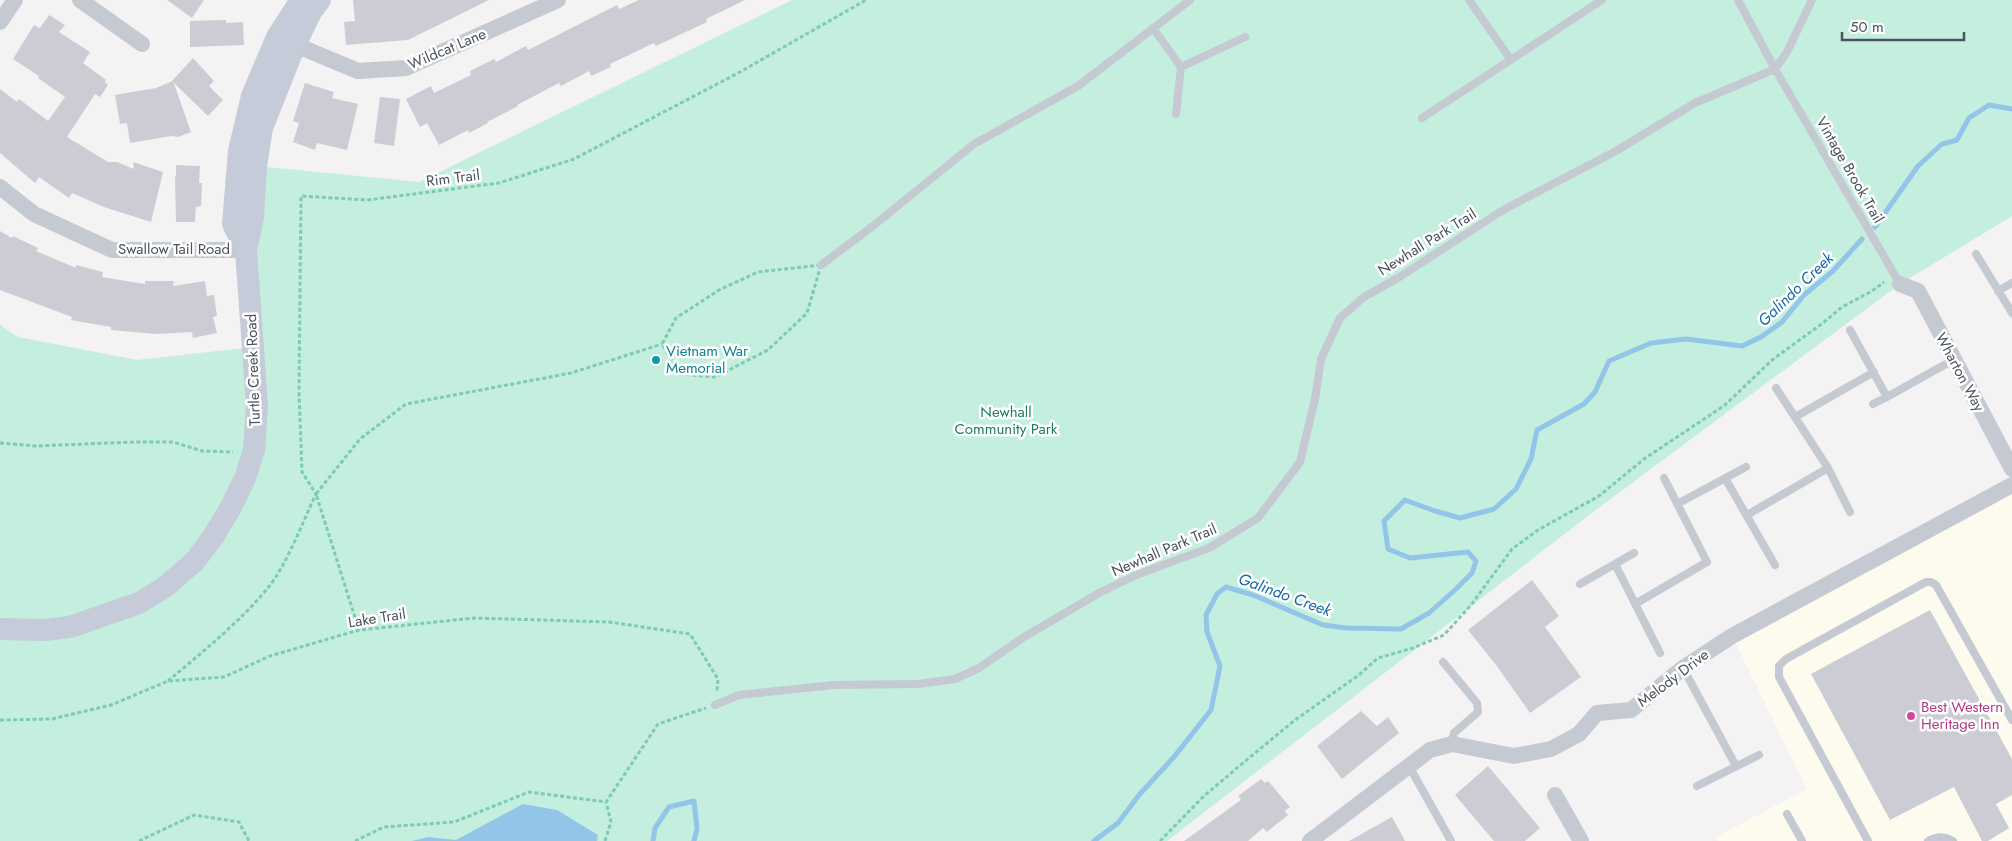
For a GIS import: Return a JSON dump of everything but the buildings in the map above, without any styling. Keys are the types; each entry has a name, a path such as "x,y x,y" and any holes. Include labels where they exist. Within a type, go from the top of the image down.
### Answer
{"street":[{"path":"0,22 15,0"},
{"path":"80,0 142,44"},
{"name":"Turtle Creek Road","path":"286,41 302,0"},
{"name":"Turtle Creek Road","path":"0,629 45,630 70,627 139,603 165,587 195,560 213,537 232,507 245,478 254,450 257,405 246,250 233,224 239,152 252,96 286,41 320,0"},
{"name":"Wildcat Lane","path":"286,41 358,71 406,68 553,1"},
{"name":"Swallow Tail Road","path":"0,187 34,214 112,250 246,250"},
{"name":"Wharton Way","path":"1898,280 1918,292 2012,469"},
{"name":"Melody Drive","path":"1310,841 1430,750 1452,744 1514,756 1551,749 1579,734 1597,713 1631,710 1683,668 1732,636 2012,485"},
{"path":"1554,795 1581,841"}],"lane":[{"path":"821,265 873,226 974,144 1078,86 1190,0"},
{"path":"1469,0 1511,60"},
{"path":"1422,118 1602,0"},
{"name":"Vintage Brook Trail","path":"1738,0 1775,69 1898,280"},
{"path":"1775,69 1788,52 1812,0"},
{"path":"1153,28 1181,67 1176,114"},
{"path":"1181,67 1245,37"},
{"name":"Newhall Park Trail","path":"715,705 739,694 834,685 918,684 955,679 979,668 1024,637 1100,593 1136,575 1209,548 1258,518 1300,462 1315,399 1321,359 1340,318 1364,297 1398,278 1503,210 1616,151 1695,103 1775,69"},
{"path":"1976,254 2012,313"},
{"path":"1998,290 2012,283"},
{"path":"1850,330 1887,398"},
{"path":"1872,404 1887,398 1953,360"},
{"path":"1795,417 1874,372"},
{"path":"1776,388 1828,468 1850,512"},
{"path":"1677,504 1746,467"},
{"path":"1747,515 1828,468"},
{"path":"1635,604 1707,562 1664,478"},
{"path":"1725,478 1775,565"},
{"path":"1580,584 1634,553"},
{"path":"1615,564 1660,653"},
{"path":"1868,841 1779,677 1779,666 1786,658 1926,582 1931,582 1936,585 2012,720"},
{"path":"1443,662 1477,703 1478,712 1454,733 1452,744"},
{"path":"1683,668 1736,766"},
{"path":"1697,786 1759,755"},
{"path":"1409,766 1451,841"},
{"path":"1787,814 1802,841"},
{"path":"1928,841 1935,837 1946,837 1954,841"}],"path":[{"name":"Rim Trail","path":"316,494 302,472 298,392 301,196 367,200 499,183 574,158 740,72 866,0"},
{"path":"168,681 216,641 268,589 316,494 360,439 406,404 571,373 662,344 676,318 719,290 758,272 821,265 807,313 768,350 715,377 680,374 662,344"},
{"path":"1160,841 1204,796 1236,768 1295,720 1359,675 1378,658 1413,648 1444,635 1471,605 1512,549 1538,530 1599,496 1644,459 1725,405 1772,360 1823,324 1842,307 1898,280"},
{"path":"0,443 36,446 173,442 202,451 228,453 254,450"},
{"path":"316,494 359,630"},
{"name":"Lake Trail","path":"0,720 52,719 111,705 168,681 224,677 270,656 359,630 474,618 609,622 690,634 718,679 715,705"},
{"path":"605,841 611,822 606,802 658,724 715,705"},
{"path":"355,841 384,827 454,822 529,792 606,802"},
{"path":"140,841 194,814 239,822 249,841"}],"shaded area":[{"path":"2012,485 2012,841 1718,841 1716,837 1807,789 1732,636"}],"green space":[{"name":"Newhall Community Park","path":"792,0 2012,0 2012,216 1900,284 1597,509 1167,841 0,841 0,325 18,337 137,360 253,347 256,166 419,182"}],"water":[{"path":"523,804 557,810 598,835 597,841 412,841 428,837 456,840"}],"waterway":[{"name":"Galindo Creek","path":"1875,227 1918,166 1942,144 1957,140 1969,118 1989,105 2012,109"},
{"name":"Galindo Creek","path":"1094,841 1118,823 1139,795 1174,757 1211,710 1220,666 1207,632 1206,615 1217,594 1226,587 1253,595 1323,625 1347,628 1401,629 1429,613 1455,590 1472,573 1476,561 1468,552 1410,558 1388,549 1384,521 1405,500 1460,518 1494,509 1516,489 1531,459 1537,430 1584,404 1595,392 1609,361 1651,343 1686,339 1742,346 1761,337 1782,322 1804,295 1833,271 1862,239"},
{"name":"Galindo Creek","path":"653,841 655,828 669,807 694,801 697,828 694,841"}],"place":[{"name":"Vietnam War Memorial","path":"656,360"},
{"name":"Best Western Heritage Inn","path":"1911,716"}]}
